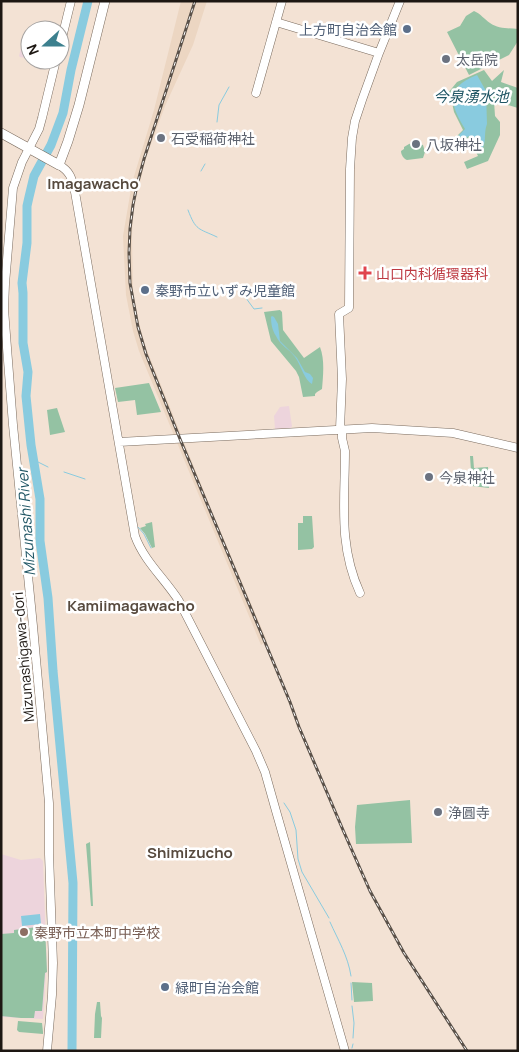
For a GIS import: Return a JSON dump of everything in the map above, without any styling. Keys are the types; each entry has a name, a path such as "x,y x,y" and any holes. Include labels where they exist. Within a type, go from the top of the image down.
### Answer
{"main road":[{"path":"1,133 57,164 68,141 79,105 105,1"}],"street":[{"path":"67,20 72,1"},
{"path":"256,93 282,1"},
{"path":"360,593 348,560 344,534 345,451 341,429 342,379 339,314 349,308 352,138 359,110 400,1"},
{"path":"276,22 379,54"},
{"name":"Mizunashigawa-dori","path":"47,1051 53,963 49,864 49,803 4,310 13,188 22,162 31,149 42,118 54,70"},
{"path":"57,164 70,174 75,192 135,536 146,558 179,601 265,772 345,1051"},
{"path":"119,442 372,428 453,433 518,448"}],"shaded area":[{"path":"181,1 207,1 193,45 165,106 146,158 133,211 133,294 146,348 267,641 261,645 139,351 126,295 123,236 132,183 154,110"},
{"path":"289,406 291,428 275,429 274,416 280,407"},
{"name":"秦野市立本町中学校","path":"1,854 21,860 40,858 43,861 47,972 43,1019 1,1017"}],"green space":[{"path":"474,11 496,26 518,29 518,41 509,55 469,75 447,32 460,26 466,16"},
{"path":"484,70 492,81 504,70 501,82 518,88 518,108 494,101 495,116 500,122 500,135 488,161 467,169 464,162 478,156 469,138 461,141 457,136 463,130 454,112 451,98 448,99 448,93 457,82"},
{"path":"412,143 416,149 420,144 423,145 425,152 423,158 407,160 403,157 401,151"},
{"path":"280,310 282,312 283,330 304,358 320,347 323,363 322,389 315,396 303,397 296,371 271,341 264,312"},
{"path":"149,383 161,412 137,415 135,400 118,402 115,388"},
{"path":"57,408 65,432 50,435 47,410"},
{"path":"470,456 473,456 474,468 488,467 489,488 472,486"},
{"path":"303,516 312,516 314,547 312,549 298,550 298,523 303,523"},
{"path":"152,522 155,547 152,548 140,528"},
{"path":"410,800 412,843 356,844 357,805"},
{"path":"90,842 93,906 91,906 86,844"},
{"path":"45,926 47,972 45,973 42,1011 35,1011 34,1018 1,1016 1,934 14,933 14,930"},
{"path":"352,982 372,983 373,1001 354,1002"},
{"path":"97,1002 100,1002 102,1018 101,1038 94,1038"},
{"path":"18,1021 42,1023 43,1034 19,1032 17,1030"}],"water":[{"name":"今泉湧水池","path":"477,75 486,91 487,124 484,143 479,153 469,136 462,140 459,135 465,129 456,112 453,98 455,91 460,85"},
{"path":"272,316 278,324 280,341 297,358 305,372 313,378 312,384 307,379 295,357 278,339 272,326"},
{"path":"40,914 41,924 22,926 21,916"}],"waterway":[{"name":"Mizunashi River","path":"72,1051 73,883 48,598 40,541 40,499 31,445 26,396 28,372 23,343 22,283 27,243 27,206 29,197 34,176 51,145 63,113 71,70 88,1"},
{"path":"217,122 219,105 229,87"},
{"path":"201,171 205,164"},
{"path":"188,210 198,228 217,237"},
{"path":"240,290 254,309 262,308"},
{"path":"34,460 48,467"},
{"path":"64,472 85,479"},
{"path":"138,527 151,548"},
{"path":"284,803 290,812 296,830 298,859 302,872 329,918"},
{"path":"330,922 345,955 351,976"},
{"path":"351,983 352,1000"},
{"path":"352,1006 353,1038"},
{"path":"352,1048 353,1044"}],"railway":[{"path":"195,1 144,159 133,205 129,253 130,283 138,327 146,354 180,439 299,727 370,891 404,953 467,1051"}],"place":[{"name":"上方町自治会館","path":"407,29"},
{"name":"太岳院","path":"446,59"},
{"name":"石受稲荷神社","path":"161,138"},
{"name":"八坂神社","path":"416,144"},
{"name":"山口内科循環器科","path":"365,273"},
{"name":"秦野市立いずみ児童館","path":"145,290"},
{"name":"今泉神社","path":"429,477"},
{"name":"浄圓寺","path":"438,812"},
{"name":"秦野市立本町中学校","path":"24,932"},
{"name":"緑町自治会館","path":"165,987"}],"district":[{"name":"Imagawacho","path":"93,183"},
{"name":"Kamiimagawacho","path":"131,605"},
{"name":"Shimizucho","path":"190,852"}]}
